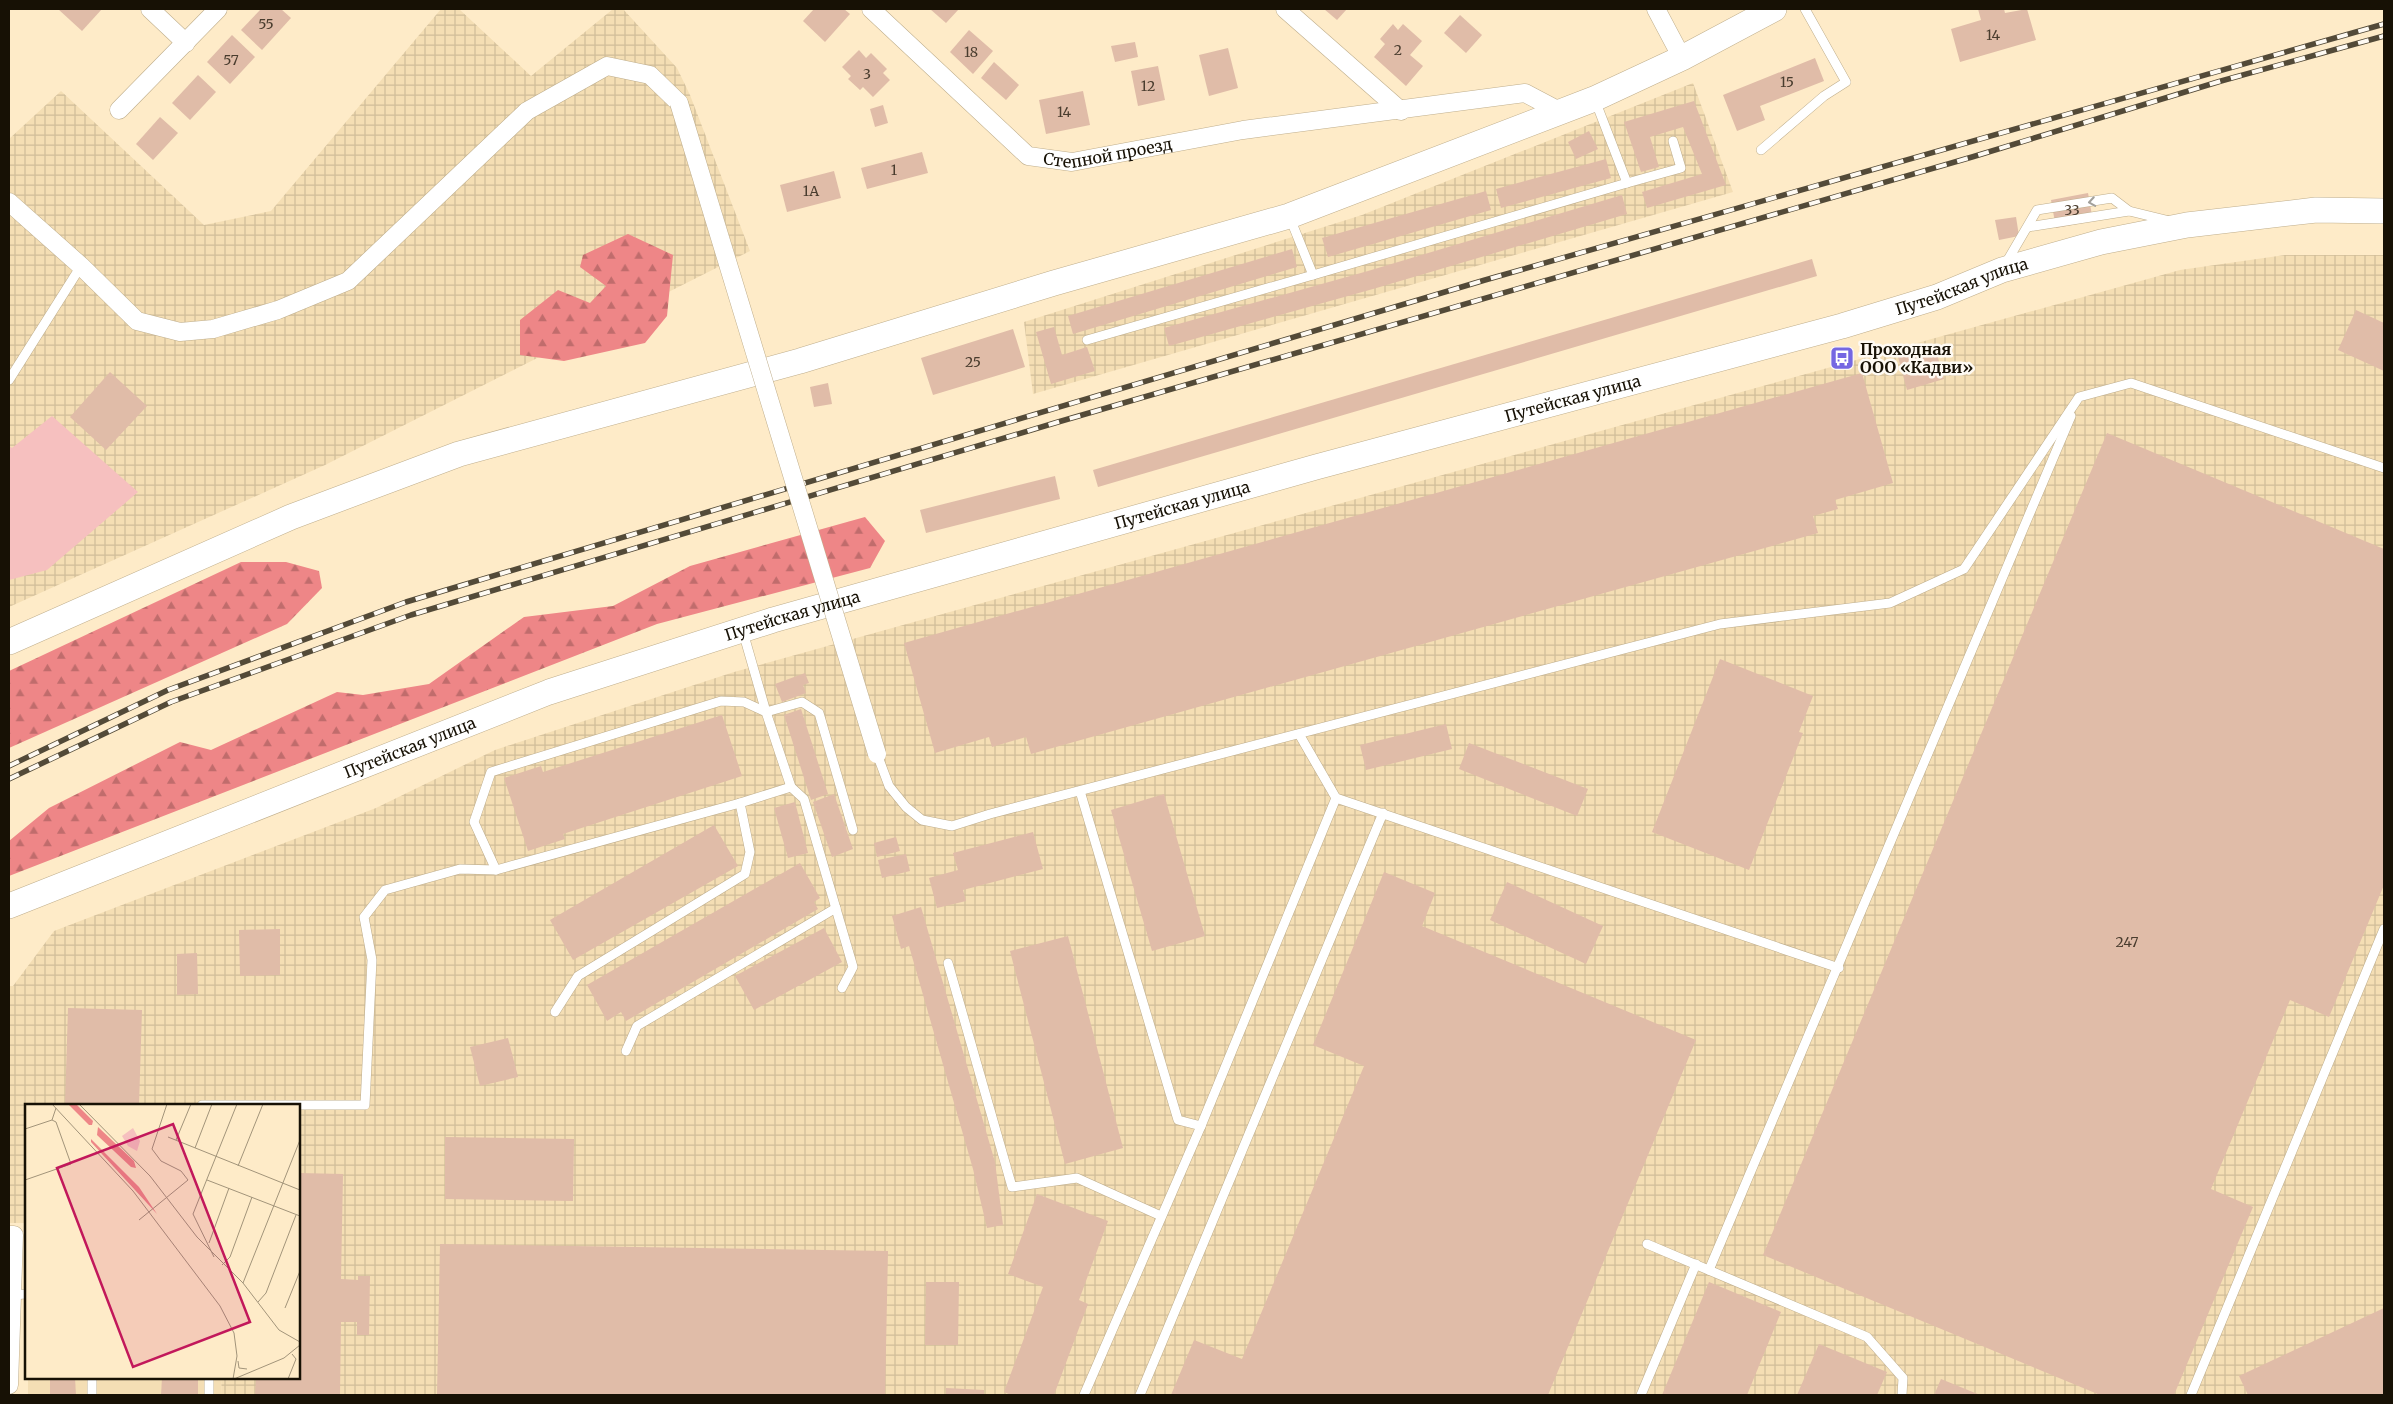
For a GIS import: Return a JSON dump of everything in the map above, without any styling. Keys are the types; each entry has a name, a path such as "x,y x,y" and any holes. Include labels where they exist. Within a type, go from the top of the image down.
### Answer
{"main road":[{"path":"9,642 291,516 459,454 800,361 1054,283 1289,216 1594,99 1682,58 1774,9"},
{"name":"Путейская улица","path":"9,906 548,692 742,630 1316,467 1842,326 1937,298 2002,270 2101,242 2187,225 2316,210 2384,211"}],"street":[{"path":"150,9 186,43"},
{"path":"119,110 218,9"},
{"name":"Степной проезд","path":"871,9 1028,156 1072,162 1242,130 1401,111 1524,93 1561,112"},
{"path":"1285,9 1401,111"},
{"path":"1656,9 1682,58"},
{"path":"9,202 81,266 137,321 180,332 213,328 278,310 348,281 527,111 607,66 650,75 678,104 878,754"},
{"path":"9,1385 19,1295 12,1235"}],"lane":[{"path":"1761,150 1824,96 1846,82 1806,9"},
{"path":"1594,99 1628,183"},
{"path":"1087,340 1681,168 1673,141"},
{"path":"2002,270 2037,210 2112,198 2129,210 2187,225"},
{"path":"2028,227 2129,210"},
{"path":"1289,216 1313,275"},
{"path":"9,380 81,266"},
{"path":"878,754 889,786 906,807 922,820 952,826 1720,624 1890,603 1964,569 2079,397 2131,383 2384,468"},
{"path":"1709,1270 2079,397"},
{"path":"742,630 766,712 791,787 804,799 853,967 842,988"},
{"path":"496,870 474,822 491,772 721,701 744,702 766,712 802,702 819,713 853,830"},
{"path":"1299,734 1336,798 1838,968"},
{"path":"300,1105 365,1105 372,960 364,917 385,890 460,869 496,870 740,803 791,787"},
{"path":"1080,791 1178,1120 1200,1126"},
{"path":"1084,1395 1200,1126 1336,798"},
{"path":"556,1012 578,976 745,874 750,852 740,803"},
{"path":"1140,1395 1383,813"},
{"path":"626,1051 637,1026 836,908"},
{"path":"2191,1395 2384,929"},
{"path":"948,963 1012,1187 1077,1178 1162,1216"},
{"path":"1648,1244 1867,1336 1903,1378 1902,1395"},
{"path":"1640,1395 1696,1264"},
{"path":"92,1379 92,1395"},
{"path":"209,1379 209,1395"}],"shaded area":[{"path":"441,9 459,9 531,76 613,9 623,9 677,68 690,95 750,251 325,465 9,607 9,139 61,91 204,225 271,211"},
{"path":"1693,83 1733,192 1033,394 1024,322 1362,215"},
{"path":"2285,255 2384,255 2384,1395 222,1395 221,1379 300,1379 300,1104 25,1104 25,1223 9,1223 9,986 13,986 54,931 376,808 495,750 734,672 2180,270"},
{"path":"52,416 138,492 47,570 9,580 9,446 12,448"},
{"path":"28,1379 221,1379 222,1395 28,1395"}],"green space":[{"path":"628,234 673,255 667,316 645,343 564,361 520,355 520,320 558,290 590,303 606,286 580,267 583,255"},
{"path":"865,517 885,541 870,568 657,624 9,876 9,841 49,808 180,742 211,750 337,692 363,695 429,684 524,617 613,606 690,566"},
{"path":"241,562 286,562 319,571 322,588 287,624 9,748 9,671"}],"building":[{"path":"58,9 102,9 82,31"},
{"path":"261,9 281,9 291,18 262,50 241,30"},
{"path":"814,9 844,9 850,14 825,42 803,21"},
{"path":"930,9 959,9 946,23"},
{"path":"1324,9 1347,9 1337,20"},
{"path":"1978,9 2004,9 2005,13 2027,9 2036,40 1960,62 1951,29 1981,20"},
{"path":"1460,15 1482,35 1466,53 1444,33"},
{"path":"1393,24 1398,30 1403,24 1422,41 1410,55 1423,66 1406,86 1374,57 1385,44 1380,39"},
{"path":"969,30 993,51 973,74 950,52"},
{"path":"232,35 255,57 230,84 207,62"},
{"path":"1135,42 1138,57 1115,62 1111,46"},
{"path":"1228,48 1238,88 1209,96 1199,55"},
{"path":"859,50 866,58 871,53 887,69 883,73 890,80 873,97 863,87 860,90 848,79 851,76 842,67"},
{"path":"1815,58 1824,81 1760,106 1765,120 1737,131 1723,95"},
{"path":"994,62 1019,85 1006,100 981,78"},
{"path":"1158,66 1165,100 1138,106 1131,71"},
{"path":"198,75 216,92 190,120 172,103"},
{"path":"1083,91 1090,125 1046,134 1039,100"},
{"path":"1694,101 1726,185 1647,208 1642,192 1702,174 1683,127 1650,137 1659,167 1641,172 1624,122"},
{"path":"883,105 888,123 875,127 870,109"},
{"path":"160,117 178,133 153,160 136,144"},
{"path":"1589,131 1598,149 1576,159 1568,142"},
{"path":"922,152 928,173 867,189 861,168"},
{"path":"1606,159 1611,178 1501,208 1496,189"},
{"path":"834,171 841,198 787,212 780,185"},
{"path":"1486,191 1491,210 1328,257 1322,238"},
{"path":"2088,193 2093,221 2056,228 2051,200"},
{"path":"1622,195 1627,214 1373,289 1169,346 1164,328 1368,271"},
{"path":"2016,217 2019,236 1999,240 1995,220"},
{"path":"1292,249 1297,267 1073,334 1068,316"},
{"path":"1812,259 1817,276 1098,487 1093,470"},
{"path":"2356,310 2384,323 2384,371 2338,350"},
{"path":"1054,327 1062,355 1087,347 1095,371 1051,384 1036,332"},
{"path":"1013,329 1025,367 933,395 921,358"},
{"path":"1935,347 1944,379 1907,390 1898,357"},
{"path":"110,372 147,406 106,450 70,417"},
{"path":"1862,373 1893,483 1835,500 1838,509 1813,516 1818,533 1031,754 1026,737 992,747 989,737 935,753 904,643"},
{"path":"828,383 832,404 814,407 810,387"},
{"path":"2107,433 2384,549 2384,885 2329,1017 2290,1000 2211,1189 2253,1207 2174,1395 2100,1395 1763,1255"},
{"path":"1055,476 1060,499 926,533 920,510"},
{"path":"1720,659 1813,696 1799,732 1803,733 1749,870 1652,832"},
{"path":"805,673 809,683 803,685 806,693 782,702 775,684"},
{"path":"801,709 828,794 811,800 784,715"},
{"path":"722,715 742,776 563,834 565,839 528,851 504,778 541,766 543,772"},
{"path":"1446,724 1452,749 1366,770 1360,745"},
{"path":"1469,743 1588,789 1577,816 1459,769"},
{"path":"834,794 853,849 832,857 813,802"},
{"path":"1164,794 1205,936 1152,951 1111,810"},
{"path":"795,802 808,853 788,858 774,808"},
{"path":"714,825 738,866 573,960 550,920"},
{"path":"1033,832 1043,869 963,890 966,901 937,908 929,878 958,870 953,853"},
{"path":"896,837 900,851 877,857 874,843"},
{"path":"906,854 910,871 882,878 878,860"},
{"path":"800,863 820,898 814,902 818,909 626,1021 621,1012 607,1021 587,985"},
{"path":"1384,872 1435,893 1422,926 1696,1040 1548,1395 1171,1395 1194,1340 1242,1359 1364,1066 1313,1045"},
{"path":"1507,882 1603,926 1586,964 1490,920"},
{"path":"921,907 995,1162 1003,1225 987,1228 973,1169 909,946 901,949 892,916"},
{"path":"824,928 842,962 754,1010 735,976"},
{"path":"280,929 280,975 240,976 239,930"},
{"path":"1068,936 1123,1148 1065,1164 1010,951"},
{"path":"197,953 198,994 177,995 177,954"},
{"path":"68,1008 142,1010 139,1104 65,1104"},
{"path":"508,1038 518,1077 480,1086 470,1047"},
{"path":"445,1137 574,1139 573,1201 445,1199"},
{"path":"300,1173 343,1174 341,1279 358,1280 358,1276 370,1276 369,1335 357,1335 357,1322 341,1322 340,1395 255,1395 256,1379 300,1379"},
{"path":"1037,1194 1108,1221 1079,1300 1088,1304 1054,1395 1011,1395 1004,1392 1043,1287 1008,1274"},
{"path":"440,1244 888,1251 885,1395 437,1395"},
{"path":"926,1282 959,1282 958,1345 925,1345"},
{"path":"1709,1282 1781,1312 1747,1395 1662,1395"},
{"path":"2384,1308 2384,1395 2248,1395 2239,1376"},
{"path":"1819,1344 1887,1372 1877,1395 1797,1395"},
{"path":"50,1379 75,1379 76,1395 50,1395"},
{"path":"162,1379 198,1379 198,1395 161,1395"},
{"path":"1941,1379 1980,1395 1934,1395"},
{"path":"946,1388 984,1390 984,1395 946,1395"}],"railway":[{"path":"9,766 168,690 406,602 1485,280 2384,24"},
{"path":"9,779 171,702 411,615 1058,422 1972,157 2221,81 2384,36"}],"place":[{"name":"Проходная ООО «Кадви»","path":"1842,358"}]}
